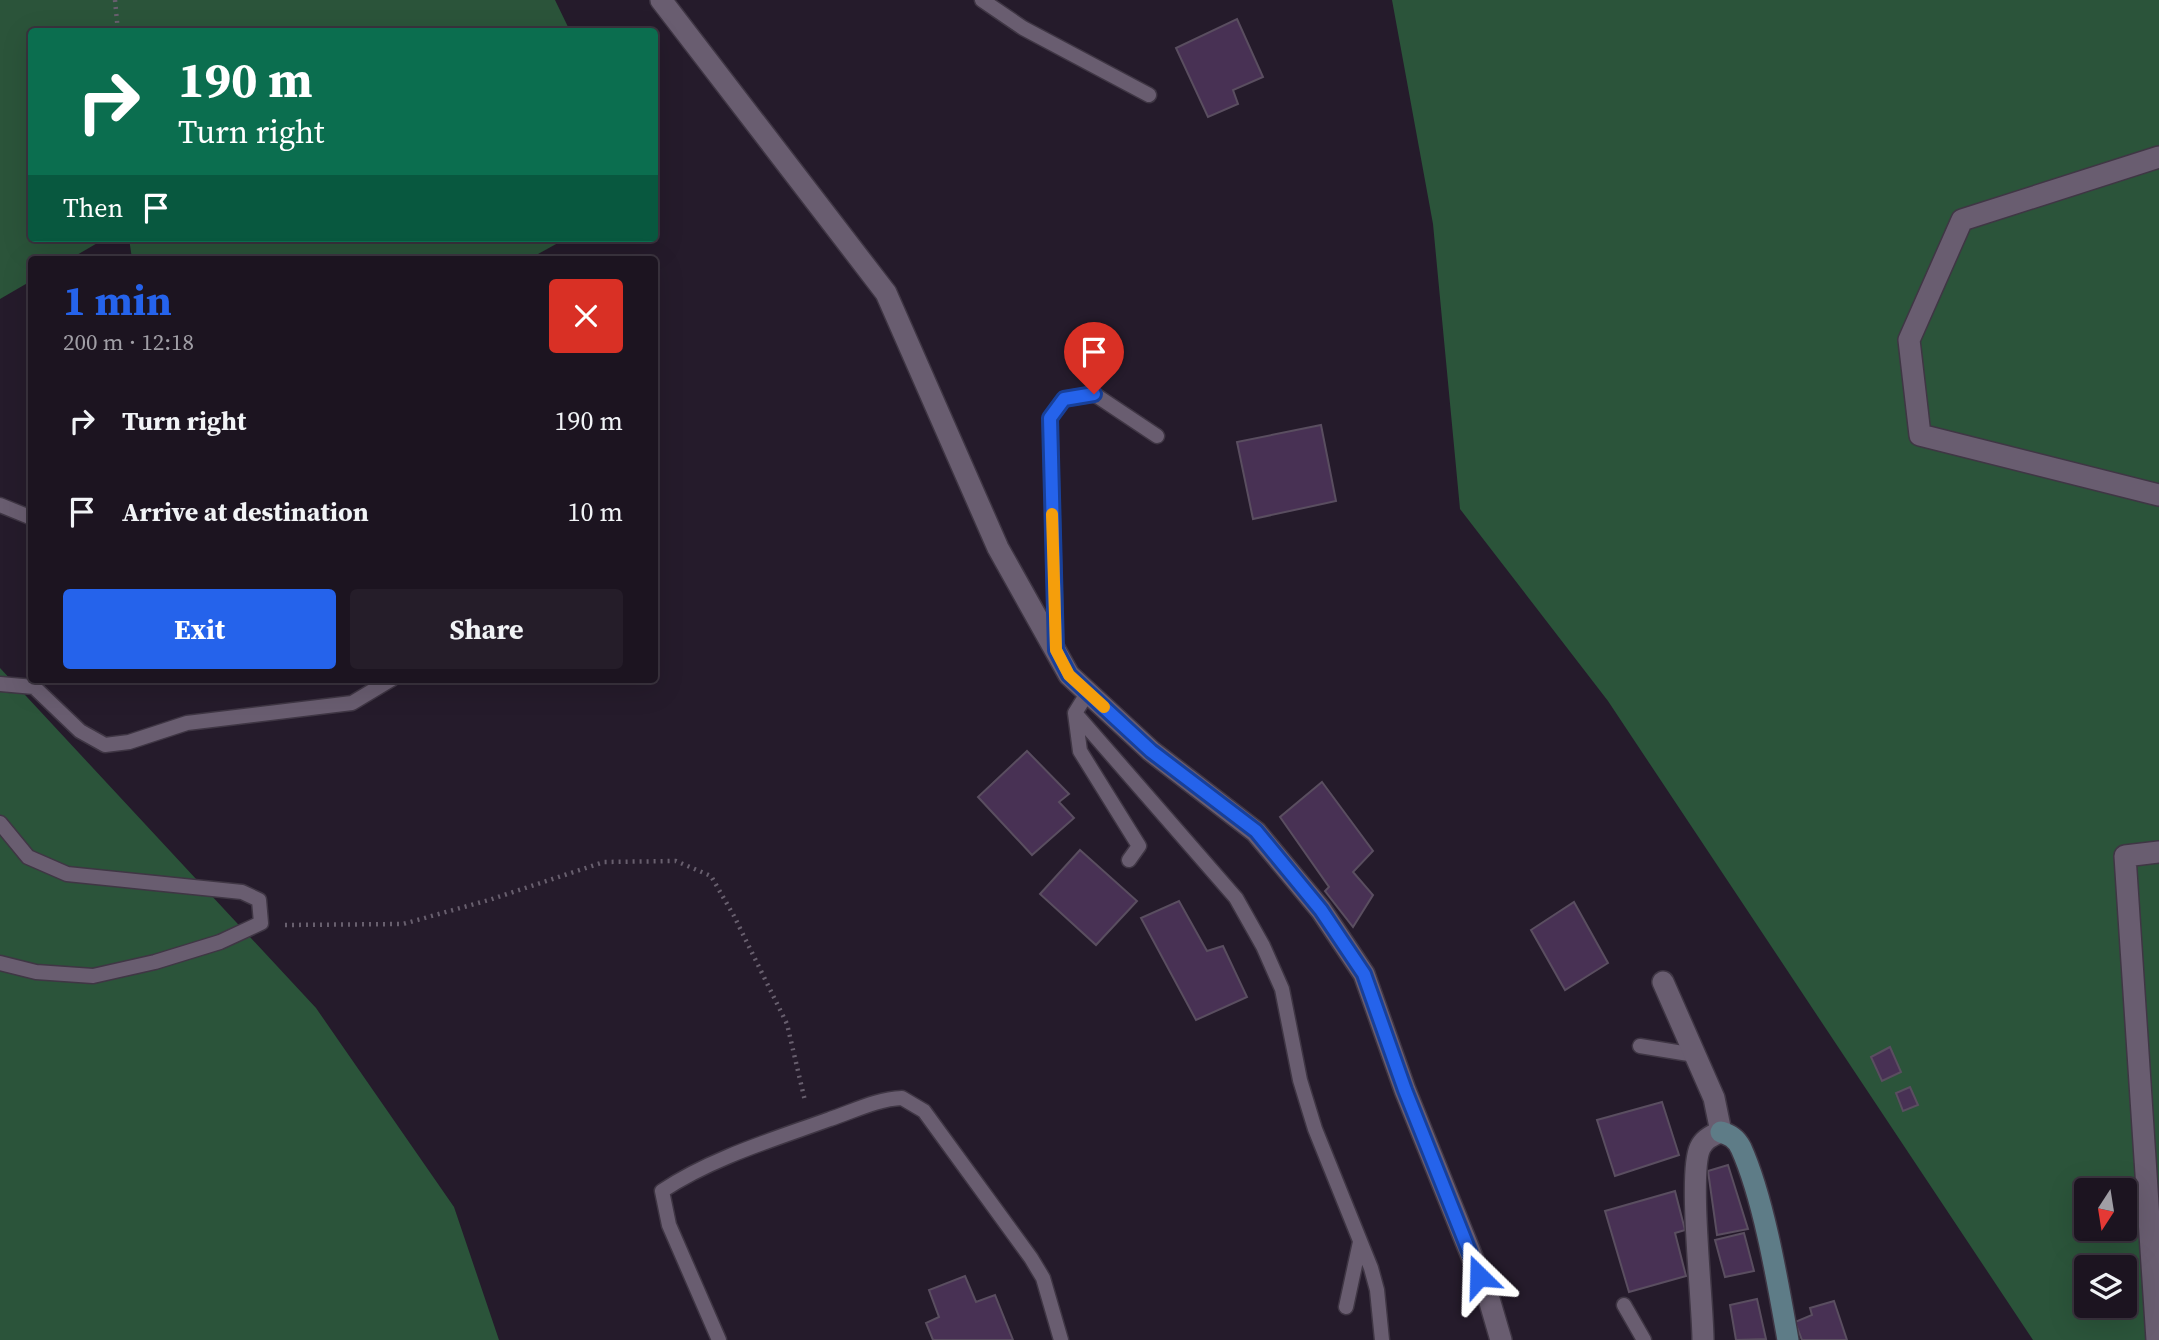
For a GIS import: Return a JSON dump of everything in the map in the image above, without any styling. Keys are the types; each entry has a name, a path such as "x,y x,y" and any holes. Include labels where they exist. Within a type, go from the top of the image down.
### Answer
{"street":[{"path":"661,0 886,293 998,548 1069,675 1151,751 1256,831 1321,910 1364,974 1405,1090 1489,1299 1501,1340"},
{"path":"2159,157 1962,220 1909,340 1920,435 2159,495"},
{"path":"2157,1340 2125,856 2159,852"},
{"path":"1662,982 1714,1098 1721,1132"},
{"path":"1703,1340 1696,1188 1699,1149 1710,1135 1721,1132 1733,1136 1741,1147 1759,1207 1788,1340"}],"lane":[{"path":"982,0 1023,29 1149,95"},
{"path":"1056,650 1050,418 1064,399 1094,394 1157,436"},
{"path":"0,505 28,516"},
{"path":"0,684 34,687 80,731 105,745 129,742 187,723 352,703 385,683"},
{"path":"1088,692 1075,713 1080,751 1139,846 1129,860"},
{"path":"1075,713 1236,898 1263,946 1283,989 1300,1080 1315,1129 1377,1290 1382,1340"},
{"path":"0,823 28,857 66,874 242,892 259,900 262,914 261,923 220,942 155,962 93,976 36,972 0,963"},
{"path":"1640,1046 1695,1055"},
{"path":"719,1340 669,1225 662,1191 711,1166 811,1126 892,1098 902,1098 924,1111 1031,1258 1049,1297 1061,1340"},
{"path":"1346,1307 1360,1242"},
{"path":"1624,1305 1644,1340"}],"path":[{"path":"115,0 118,28"},
{"path":"256,925 402,924 489,900 604,862 676,861 711,876 734,916 787,1024 811,1126"}],"green space":[{"path":"0,0 555,0 569,28 28,28 28,242 99,242 75,256 28,256 28,283 0,299"},
{"path":"1392,0 2159,0 2159,1340 2033,1340 1608,701 1460,509 1433,224"},
{"path":"130,242 560,242 534,256 132,256"},
{"path":"0,668 316,1008 454,1207 499,1340 0,1340"}],"building":[{"path":"1237,19 1263,77 1233,90 1238,104 1208,117 1176,48"},
{"path":"1321,425 1336,501 1253,519 1237,442"},
{"path":"1027,751 1069,794 1059,802 1074,818 1032,855 978,797"},
{"path":"1322,782 1373,851 1353,872 1373,895 1353,927 1325,891 1329,887 1280,817"},
{"path":"1080,850 1137,901 1096,945 1040,894"},
{"path":"1179,901 1207,951 1223,946 1247,997 1196,1020 1141,918"},
{"path":"1574,902 1608,963 1565,990 1531,930"},
{"path":"1890,1047 1901,1072 1882,1081 1871,1057"},
{"path":"1910,1087 1918,1105 1903,1111 1896,1093"},
{"path":"1662,1102 1679,1155 1615,1176 1597,1120"},
{"path":"1728,1165 1748,1229 1717,1235 1708,1171"},
{"path":"1675,1191 1685,1230 1675,1233 1686,1276 1629,1292 1605,1211"},
{"path":"1744,1233 1754,1271 1725,1277 1715,1240"},
{"path":"965,1276 976,1302 995,1295 1013,1340 933,1340 926,1323 939,1317 929,1290"},
{"path":"1757,1299 1766,1339 1736,1340 1730,1305"},
{"path":"1834,1301 1847,1340 1802,1340 1795,1322 1812,1315 1810,1308"}],"slow traffic":[{"path":"1052,514 1056,650 1069,675 1104,707"}],"route":[{"path":"1094,394 1064,399 1050,418 1056,650 1069,675 1151,751 1256,831 1321,910 1364,974 1405,1090 1479,1276"}]}
